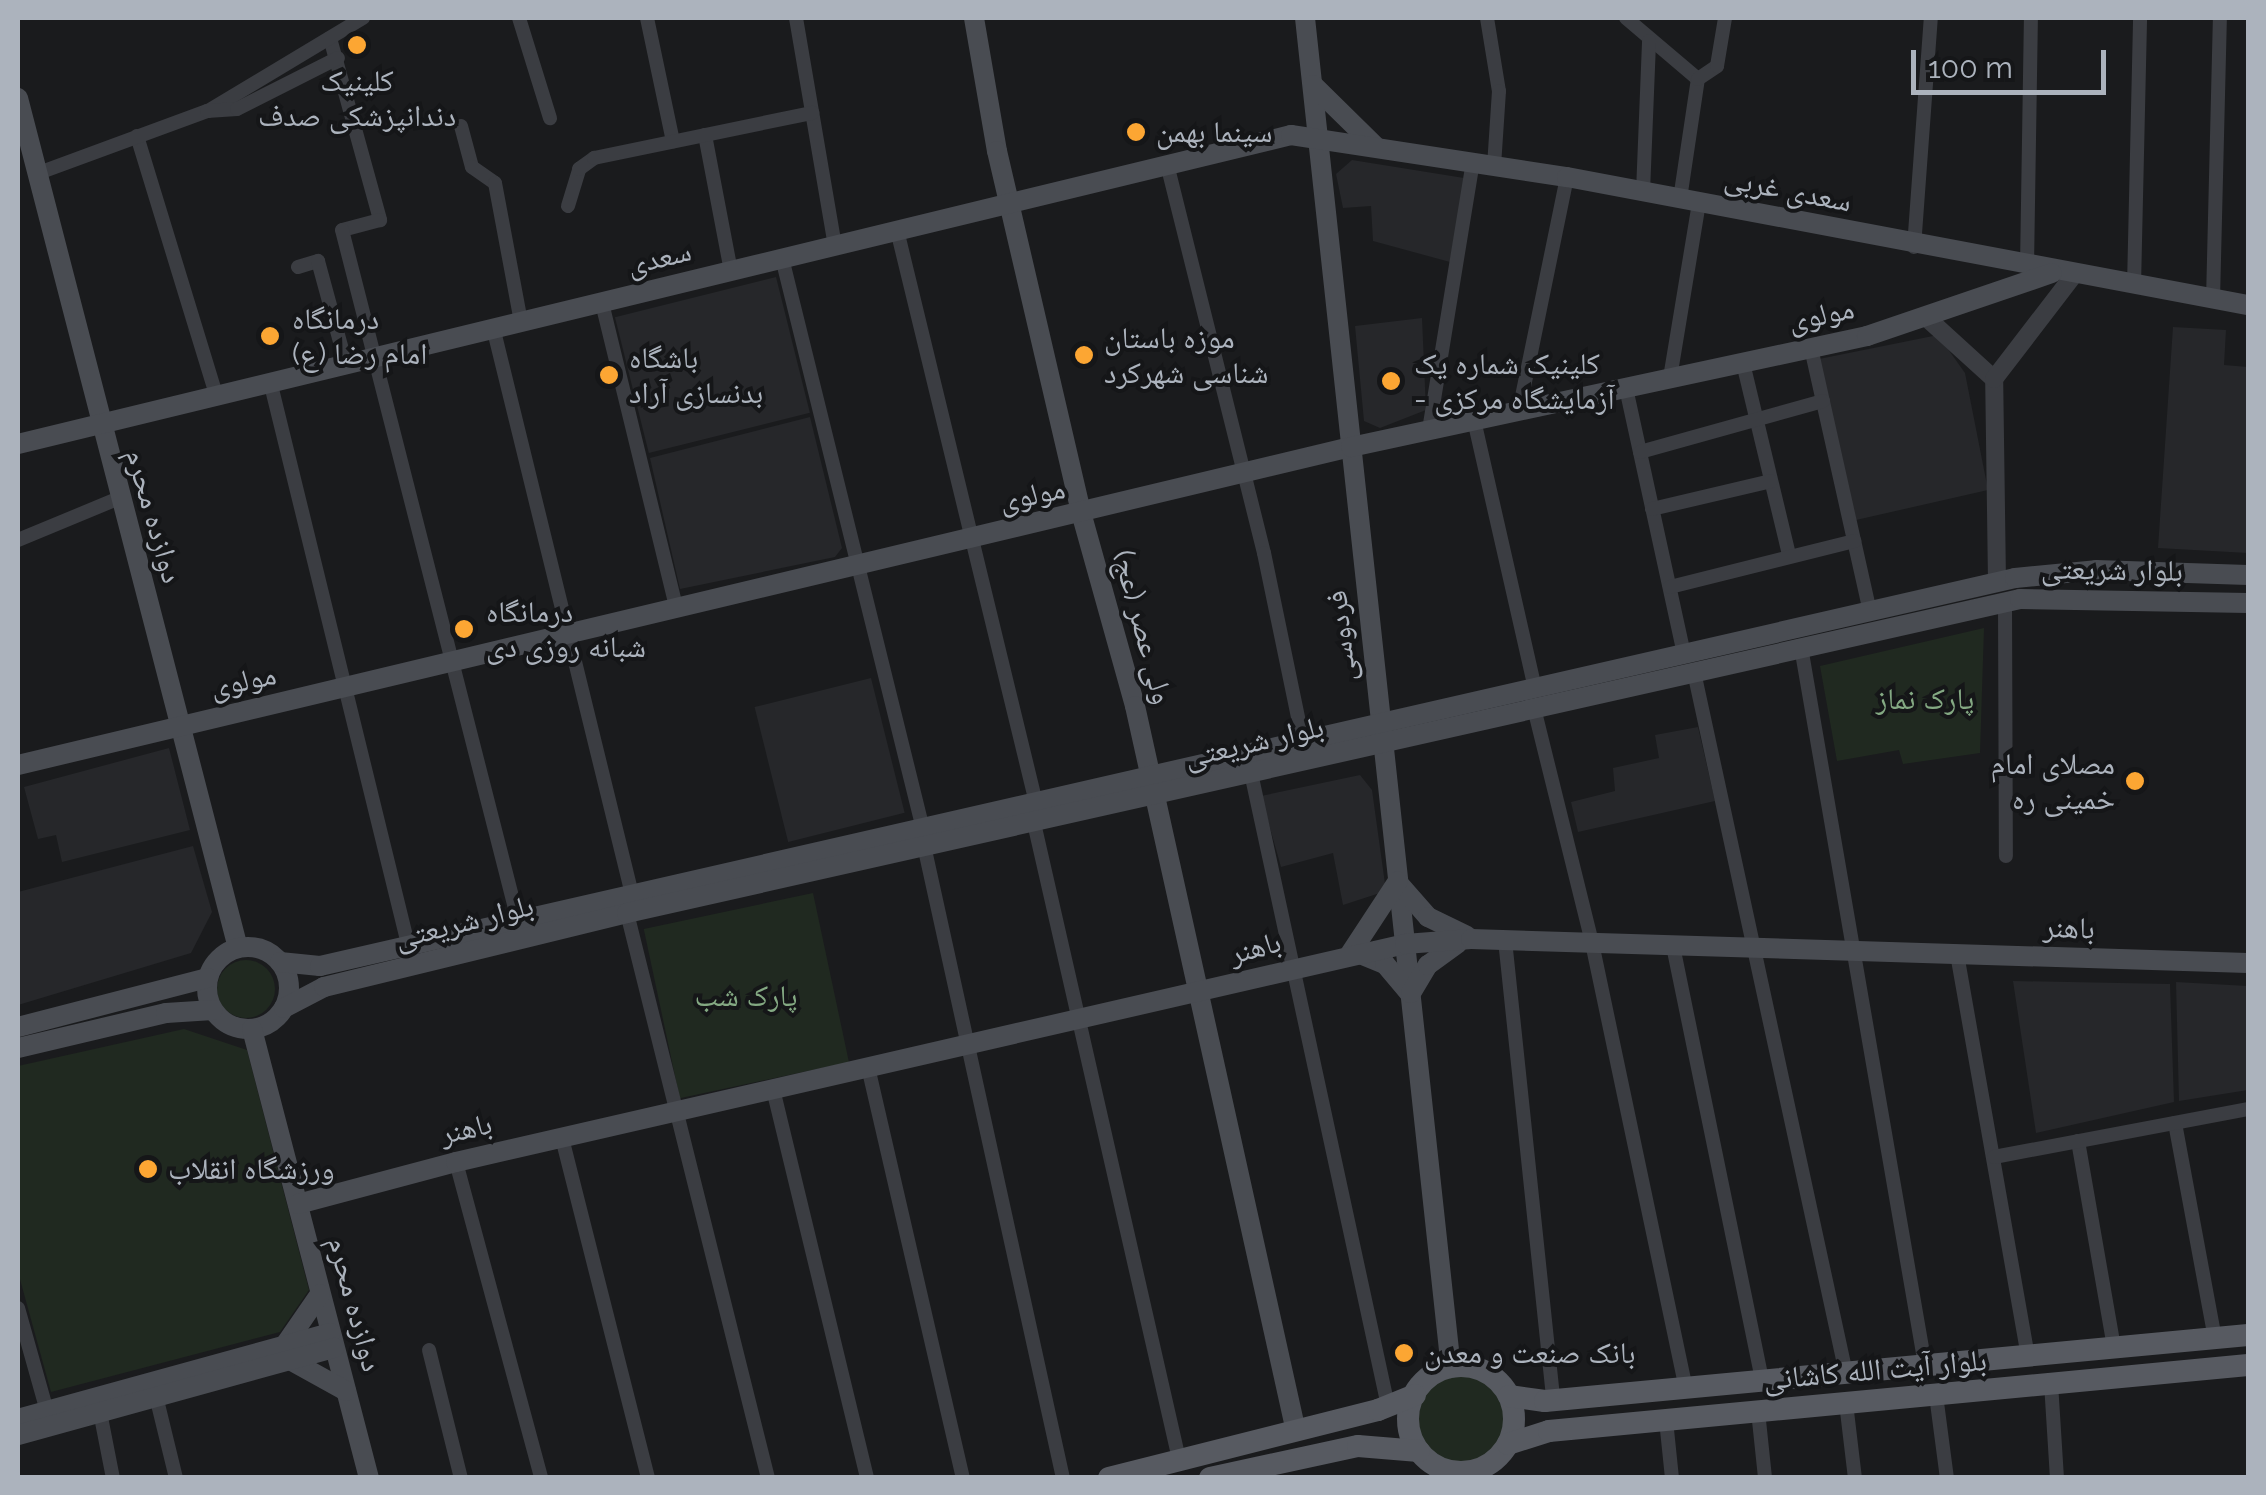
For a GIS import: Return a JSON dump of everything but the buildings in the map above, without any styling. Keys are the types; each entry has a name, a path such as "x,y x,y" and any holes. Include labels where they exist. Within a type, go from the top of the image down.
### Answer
{"main road":[{"name":"ولی عصر (عج)","path":"974,18 1009,201 1082,516 1153,786 1296,1427"},
{"name":"فردوسی","path":"1305,18 1314,84 1314,141 1451,1368"},
{"path":"1314,84 1376,147"},
{"name":"دوازده محرم","path":"18,98 117,499 238,948"},
{"name":"سعدی","path":"18,444 1167,164 1291,136 1314,141"},
{"name":"سعدی غربی","path":"1314,141 1567,177 1914,246 2248,305"},
{"name":"مولوی","path":"18,765 345,690 568,632 1082,516 1351,447 1811,348 1928,318 2064,274"},
{"name":"بلوار شریعتی","path":"284,1008 324,987 630,904 1153,786 1303,742 1382,733 1689,663 1997,582 2096,570 2248,575"},
{"path":"1997,582 2005,604"},
{"name":"بلوار شریعتی","path":"1689,663 1801,647 2059,595 2248,603"},
{"name":"بلوار شریعتی","path":"1153,786 1251,774 1349,751 1382,733 1427,733 1535,698"},
{"path":"1349,751 1387,779 1427,733"},
{"path":"1398,881 1428,917 1472,939 1436,958 1410,995 1380,960 1350,954 1398,881"},
{"name":"بلوار شریعتی","path":"280,962 320,966 518,920 630,904"},
{"name":"باهنر","path":"298,1204 456,1162 1079,1017 1198,995 1350,954 1405,944 1472,939 1754,945 2248,963"},
{"path":"238,948 261,949 280,962 289,984 284,1008 252,1029 228,1024 214,1010 208,978 219,959 238,948"},
{"path":"18,1027 208,978"},
{"path":"18,1048 166,1013 214,1010"},
{"name":"دوازده محرم","path":"252,1029 369,1478"},
{"path":"18,1434 156,1396 287,1352 320,1294"},
{"name":"بلوار آیت الله کاشانی","path":"1509,1396 1549,1401 2215,1338 2247,1349"},
{"path":"18,1419 332,1340"},
{"path":"1977,1360 1993,1368 2247,1349"},
{"path":"1980,1390 1995,1379 2247,1349"},
{"name":"بلوار آیت الله کاشانی","path":"1508,1444 1550,1431 2051,1384 2247,1349"},
{"path":"287,1352 346,1391"},
{"path":"1110,1478 1296,1427 1383,1408 1415,1395 1451,1368 1485,1372 1509,1396 1514,1423 1508,1444 1486,1466 1458,1475 1436,1466 1419,1451 1409,1424 1415,1395"},
{"path":"1549,1401 1534,1421 1550,1431"},
{"path":"1383,1408 1394,1423 1383,1444"},
{"path":"1210,1478 1303,1466 1383,1444 1419,1451"}],"street":[{"path":"36,174 207,111 363,18"},
{"path":"519,18 550,118"},
{"path":"648,18 673,141"},
{"path":"796,18 835,244"},
{"path":"1430,430 1499,92 1488,18"},
{"path":"1626,18 1649,42 1698,79"},
{"path":"1698,79 1717,66 1726,18"},
{"path":"1914,246 1932,18"},
{"path":"2027,267 2031,18"},
{"path":"2134,286 2140,18"},
{"path":"2214,300 2220,18"},
{"path":"330,38 380,220 342,230 518,920"},
{"path":"1643,192 1649,42"},
{"path":"207,111 237,109 338,58"},
{"path":"1670,378 1698,79"},
{"path":"568,206 586,162 812,113"},
{"path":"461,126 472,167 495,183 521,322"},
{"path":"705,134 731,271"},
{"path":"137,136 216,394"},
{"path":"1167,164 1303,742"},
{"path":"1519,411 1567,177"},
{"path":"897,230 1035,814 1179,1459"},
{"path":"782,258 924,839 965,1044 1063,1478"},
{"path":"298,267 318,262 346,364"},
{"path":"1997,582 1994,379 2064,274"},
{"path":"602,303 676,607"},
{"path":"1928,318 1994,379"},
{"path":"493,327 568,632 676,1112 768,1478"},
{"path":"1811,348 1870,613"},
{"path":"1744,363 1789,555"},
{"path":"270,381 408,944"},
{"path":"1626,388 1754,945 1846,1373"},
{"path":"1640,452 1823,400"},
{"path":"1474,420 1592,943 1686,1388"},
{"path":"1652,509 1771,482"},
{"path":"18,540 117,499"},
{"path":"1670,588 1789,555 1854,542"},
{"path":"2005,604 2006,856"},
{"path":"1801,647 1924,1365"},
{"path":"1251,774 1383,1408"},
{"path":"1504,940 1549,1401"},
{"path":"1673,946 1762,1381"},
{"path":"1957,954 2028,1356"},
{"path":"868,1067 963,1478"},
{"path":"773,1090 867,1478"},
{"path":"1994,1157 2248,1109"},
{"path":"2175,1123 2215,1338"},
{"path":"562,1138 648,1478"},
{"path":"2078,1141 2114,1347"},
{"path":"456,1162 542,1478"},
{"path":"18,1308 47,1411"},
{"path":"430,1350 461,1478"},
{"path":"2051,1384 2057,1478"},
{"path":"1936,1394 1947,1478"},
{"path":"156,1396 176,1478"},
{"path":"1846,1403 1855,1478"},
{"path":"100,1412 113,1478"},
{"path":"1758,1412 1765,1478"},
{"path":"1666,1420 1672,1478"}],"shaded area":[{"path":"1352,160 1464,178 1450,262 1373,241 1371,206 1343,208 1336,174"},
{"path":"776,277 810,413 649,453 615,317"},
{"name":"کلینیک شماره یک - آزمایشگاه مرکزی","path":"1422,318 1426,410 1380,428 1364,421 1355,326"},
{"path":"2173,327 2226,330 2224,365 2248,367 2248,553 2158,548"},
{"path":"1938,335 1965,373 1988,490 1856,520 1819,359"},
{"path":"810,417 842,548 835,557 680,589 650,458"},
{"path":"871,678 905,813 788,842 755,707"},
{"path":"1698,727 1715,801 1578,832 1571,802 1615,791 1613,768 1659,758 1655,735"},
{"path":"169,748 190,830 62,862 56,835 38,839 24,787"},
{"path":"1360,775 1372,790 1386,891 1343,905 1333,853 1281,867 1261,796"},
{"path":"193,846 212,912 191,953 18,1005 18,892"},
{"path":"2013,981 2170,984 2174,1102 2036,1133"},
{"path":"2176,982 2248,986 2248,1090 2179,1101"}],"green space":[{"name":"پارک نماز","path":"1984,628 1980,753 1903,764 1899,750 1837,761 1820,666"},
{"name":"پارک شب","path":"813,893 849,1062 680,1098 644,929"},
{"path":"246,960 267,968 275,989 267,1010 246,1018 225,1010 217,989 225,968"},
{"name":"ورزشگاه انقلاب","path":"184,1029 247,1050 309,1290 280,1332 51,1392 18,1272 18,1066"},
{"path":"1462,1373 1480,1377 1494,1387 1504,1401 1508,1419 1504,1437 1494,1451 1480,1461 1462,1465 1444,1461 1430,1451 1420,1437 1416,1419 1420,1401 1430,1387 1444,1377"}],"place":[{"name":"کلینیک دندانپزشکی صدف","path":"357,45"},
{"name":"سینما بهمن","path":"1136,132"},
{"name":"درمانگاه امام رضا (ع)","path":"270,336"},
{"name":"موزه باستان شناسی شهرکرد","path":"1084,355"},
{"name":"باشگاه بدنسازى آراد","path":"609,375"},
{"name":"کلینیک شماره یک - آزمایشگاه مرکزی","path":"1391,381"},
{"name":"درمانگاه شبانه روزی دی","path":"464,629"},
{"name":"مصلای امام خمینی ره","path":"2135,781"},
{"name":"ورزشگاه انقلاب","path":"148,1169"},
{"name":"بانک صنعت و معدن","path":"1404,1353"}]}
